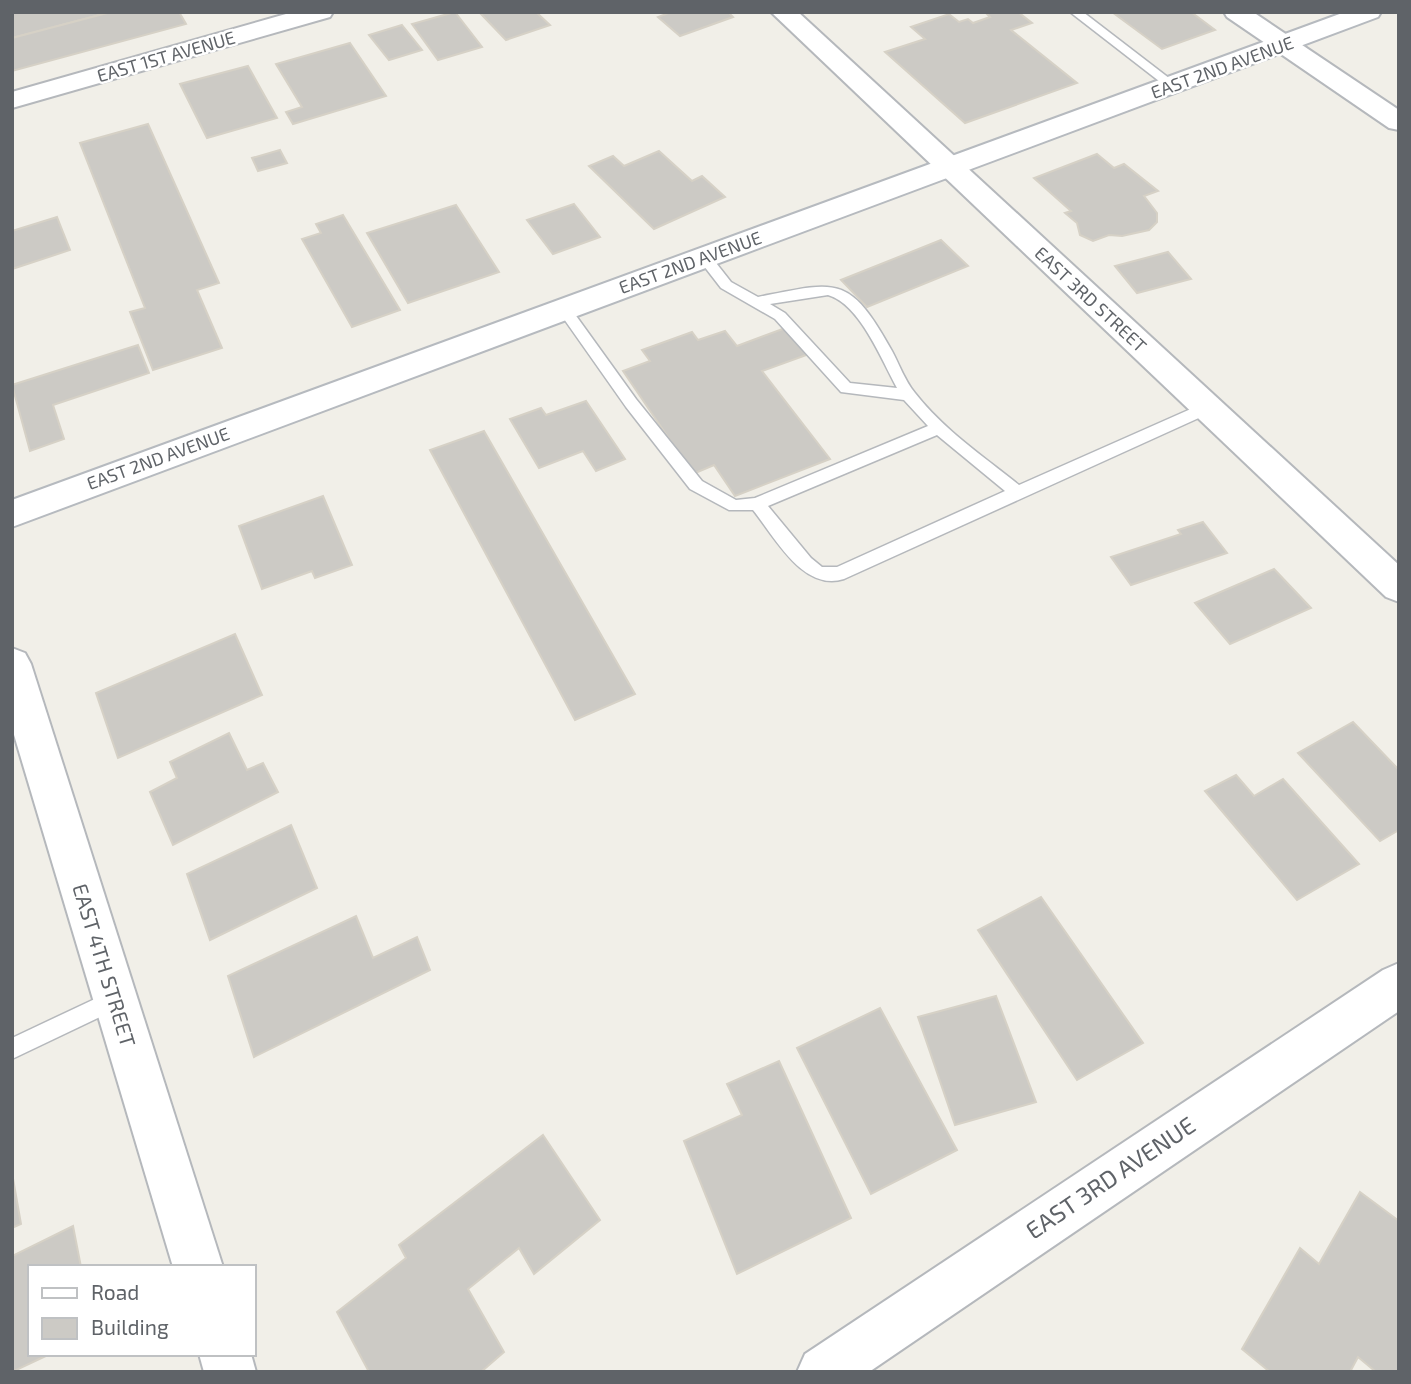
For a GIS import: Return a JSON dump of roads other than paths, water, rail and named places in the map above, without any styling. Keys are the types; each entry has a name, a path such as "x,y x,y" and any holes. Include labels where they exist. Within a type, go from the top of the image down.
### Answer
{"street":[{"name":"EAST 1ST AVENUE","path":"12,100 321,12"},
{"name":"EAST 3RD STREET","path":"782,12 951,166 1399,587"},
{"path":"1236,12 1399,122"},
{"name":"EAST 2ND AVENUE","path":"12,514 1368,12"},
{"name":"EAST 4TH STREET","path":"12,664 197,1265"},
{"name":"EAST 3RD AVENUE","path":"823,1372 1399,985"}],"lane":[{"path":"1075,12 1172,85"},
{"path":"704,257 726,285 780,316 846,388 908,395"},
{"path":"758,302 828,290 842,292 870,328 908,395 939,428 1017,492"},
{"path":"564,309 631,403 696,485 714,498 735,506 757,504 939,428"},
{"path":"757,504 805,563 818,573 838,574 1208,408"},
{"path":"12,1049 116,999"}]}
